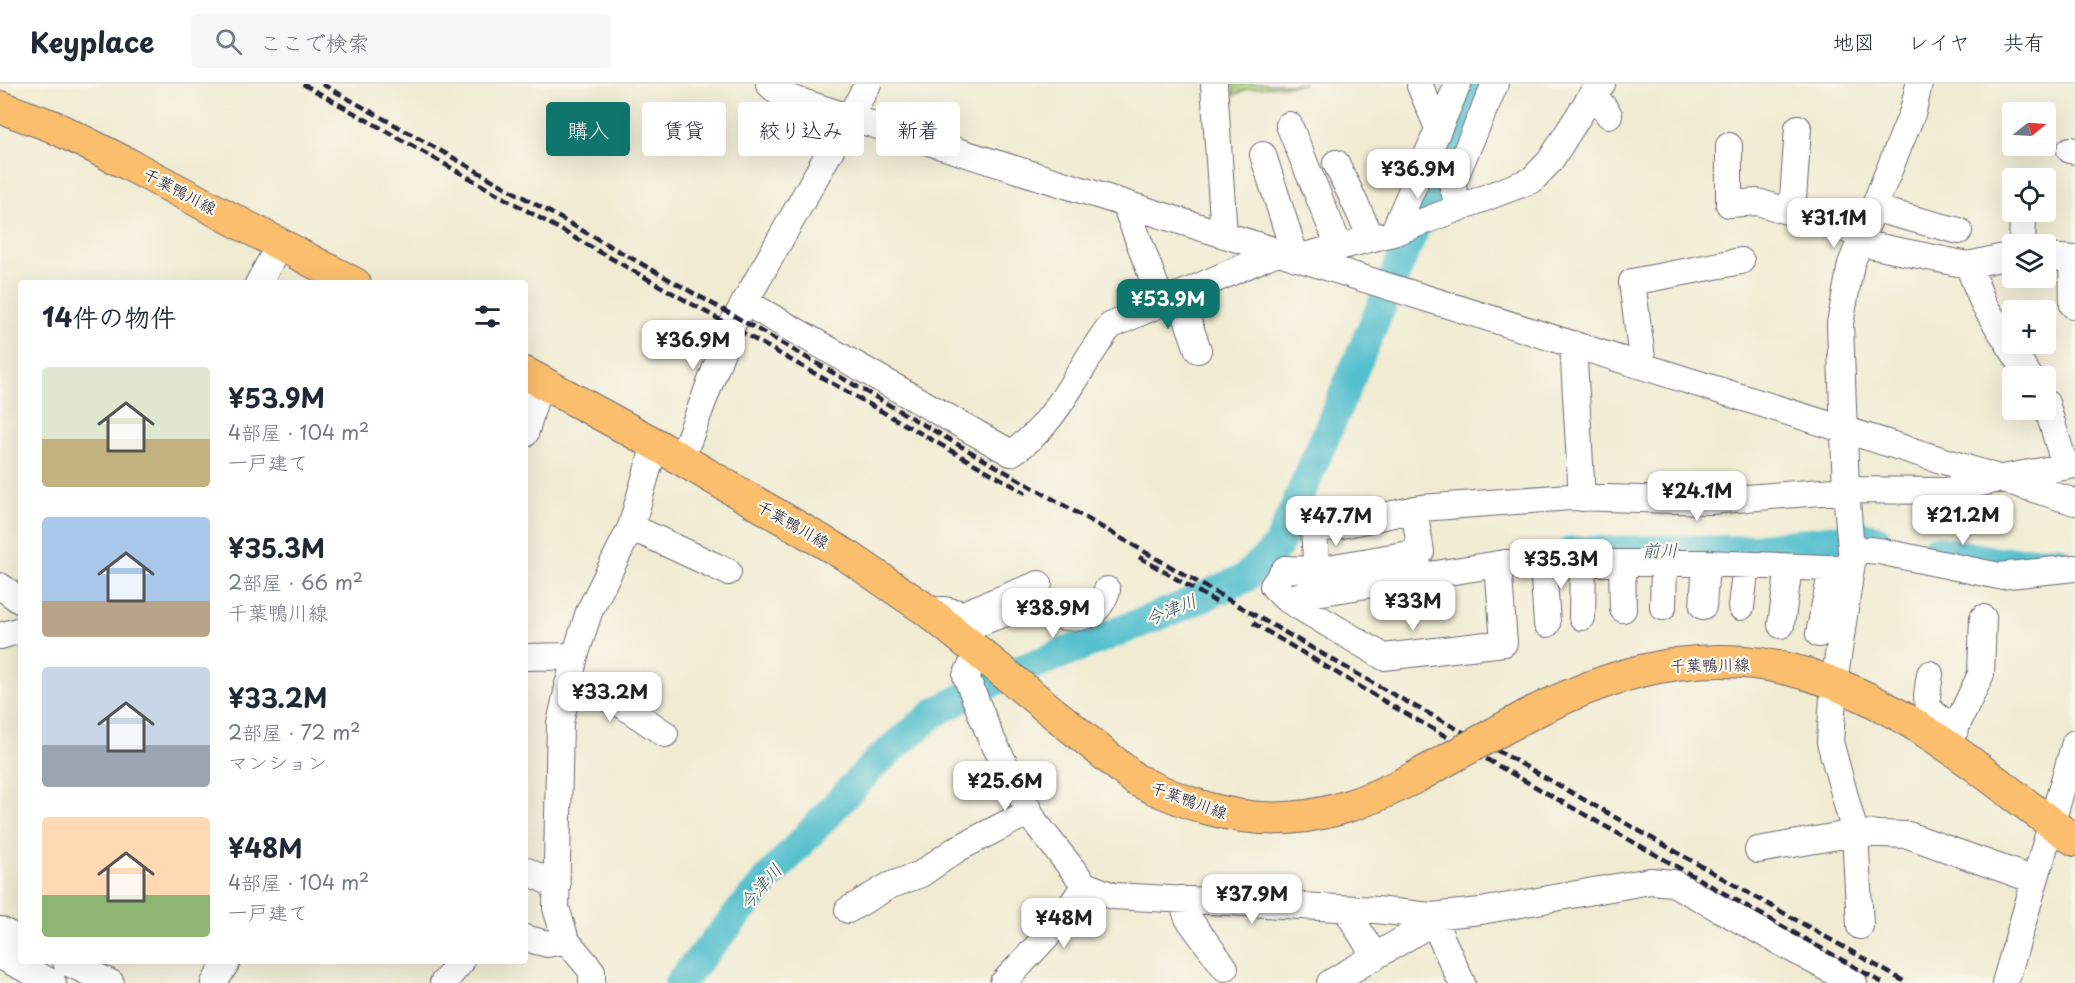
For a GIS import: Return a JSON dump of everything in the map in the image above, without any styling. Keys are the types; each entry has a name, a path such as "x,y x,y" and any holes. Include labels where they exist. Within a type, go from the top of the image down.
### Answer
{"main road":[{"name":"千葉鴨川線","path":"0,107 63,131 348,280"},
{"name":"千葉鴨川線","path":"533,377 655,444 849,557 928,611 967,654 1024,690 1136,780 1171,797 1234,816 1304,819 1340,811 1375,799 1528,716 1599,683 1628,673 1682,662 1743,663 1781,666 1834,683 1952,738 2063,831"}],"street":[{"path":"763,84 781,95 803,102"},
{"path":"858,102 868,84"},
{"path":"1214,84 1224,235"},
{"path":"1382,235 1438,128 1458,84"},
{"path":"1459,208 1452,184 1495,84"},
{"path":"1860,926 1855,833 1830,742 1845,562 1845,428 1840,324 1851,264 1913,111 1918,84"},
{"path":"1420,86 1438,128"},
{"path":"745,302 1011,453 1025,445 1070,389 1097,343 1110,326 1170,299 1287,255 1339,246 1382,235 1532,180 1550,161 1597,88"},
{"path":"1597,88 1609,115"},
{"path":"864,122 2075,501"},
{"path":"1289,125 1339,246"},
{"path":"1792,213 1798,128"},
{"path":"1729,146 1729,204 1758,202 1862,239 1968,265 2002,257"},
{"path":"1263,155 1287,255"},
{"path":"681,460 732,325 827,156"},
{"path":"1336,163 1382,235"},
{"path":"1125,204 1170,299 1198,350"},
{"path":"1875,209 1959,231"},
{"path":"260,280 280,244"},
{"path":"2056,258 2074,259 2073,305"},
{"path":"1643,366 1632,282 1742,261"},
{"path":"1968,265 1984,305 2023,366"},
{"path":"1573,344 1582,498"},
{"path":"528,413 533,377"},
{"path":"1317,570 1314,531 1414,509 1582,498 1710,501 1846,490 1946,491 2070,466 2052,420"},
{"path":"592,983 592,971 566,940 556,908 560,723 575,656 589,612 631,527 655,444"},
{"path":"1414,509 1421,552 1317,570 1285,569 1273,586 1285,598 1384,657 1504,643 1498,564"},
{"path":"1363,520 1371,560"},
{"path":"631,527 728,572"},
{"path":"1285,598 1498,564 1706,563 1789,567 1845,562 1879,551 1999,576 2075,568"},
{"path":"1820,634 1845,562"},
{"path":"1543,563 1547,624"},
{"path":"1582,617 1583,563"},
{"path":"1623,563 1623,609"},
{"path":"1663,608 1664,563"},
{"path":"1702,606 1706,563"},
{"path":"1741,607 1746,565"},
{"path":"1781,625 1789,567"},
{"path":"928,611 944,610 963,614 1039,584"},
{"path":"0,586 18,599"},
{"path":"1107,590 1104,601 1095,610 1074,618 1017,610 967,654 979,708 990,736 1029,812 1085,885 1113,896 1346,909 1432,919 1650,881 1673,883 1854,983"},
{"path":"1930,674 1926,700 1929,712 1952,738 1981,674 1983,618"},
{"path":"0,636 18,631"},
{"path":"528,657 575,656"},
{"path":"568,684 618,702 665,734"},
{"path":"2005,983 2034,880 2063,831 2075,743"},
{"path":"848,910 889,886 921,874 957,849 1029,812"},
{"path":"1758,850 1855,833 1908,835 2034,880"},
{"path":"528,872 557,886"},
{"path":"1003,983 1059,923 1085,885"},
{"path":"1181,899 1188,918 1226,968"},
{"path":"1346,909 1375,957"},
{"path":"1330,983 1375,957 1432,919"},
{"path":"1432,919 1461,983"},
{"path":"0,930 18,939"},
{"path":"528,939 547,944 566,940"},
{"path":"0,956 53,983"},
{"path":"70,964 111,983"},
{"path":"214,983 225,964"}],"green space":[{"path":"1233,84 1305,84 1248,89 1234,95"}],"waterway":[{"name":"今津川","path":"679,983 771,875 876,762 936,712 1005,676 1183,606 1245,578 1278,546 1477,84"},
{"name":"前川","path":"1571,551 1746,550 1860,536 1876,539"},
{"name":"前川","path":"1935,550 1997,562 2057,560"}],"railway":[{"path":"303,84 1026,493"},
{"path":"322,84 736,317 1387,691 1509,757 1907,983"},
{"path":"1139,557 1216,602"},
{"path":"1253,623 1394,707 1883,983"}]}
